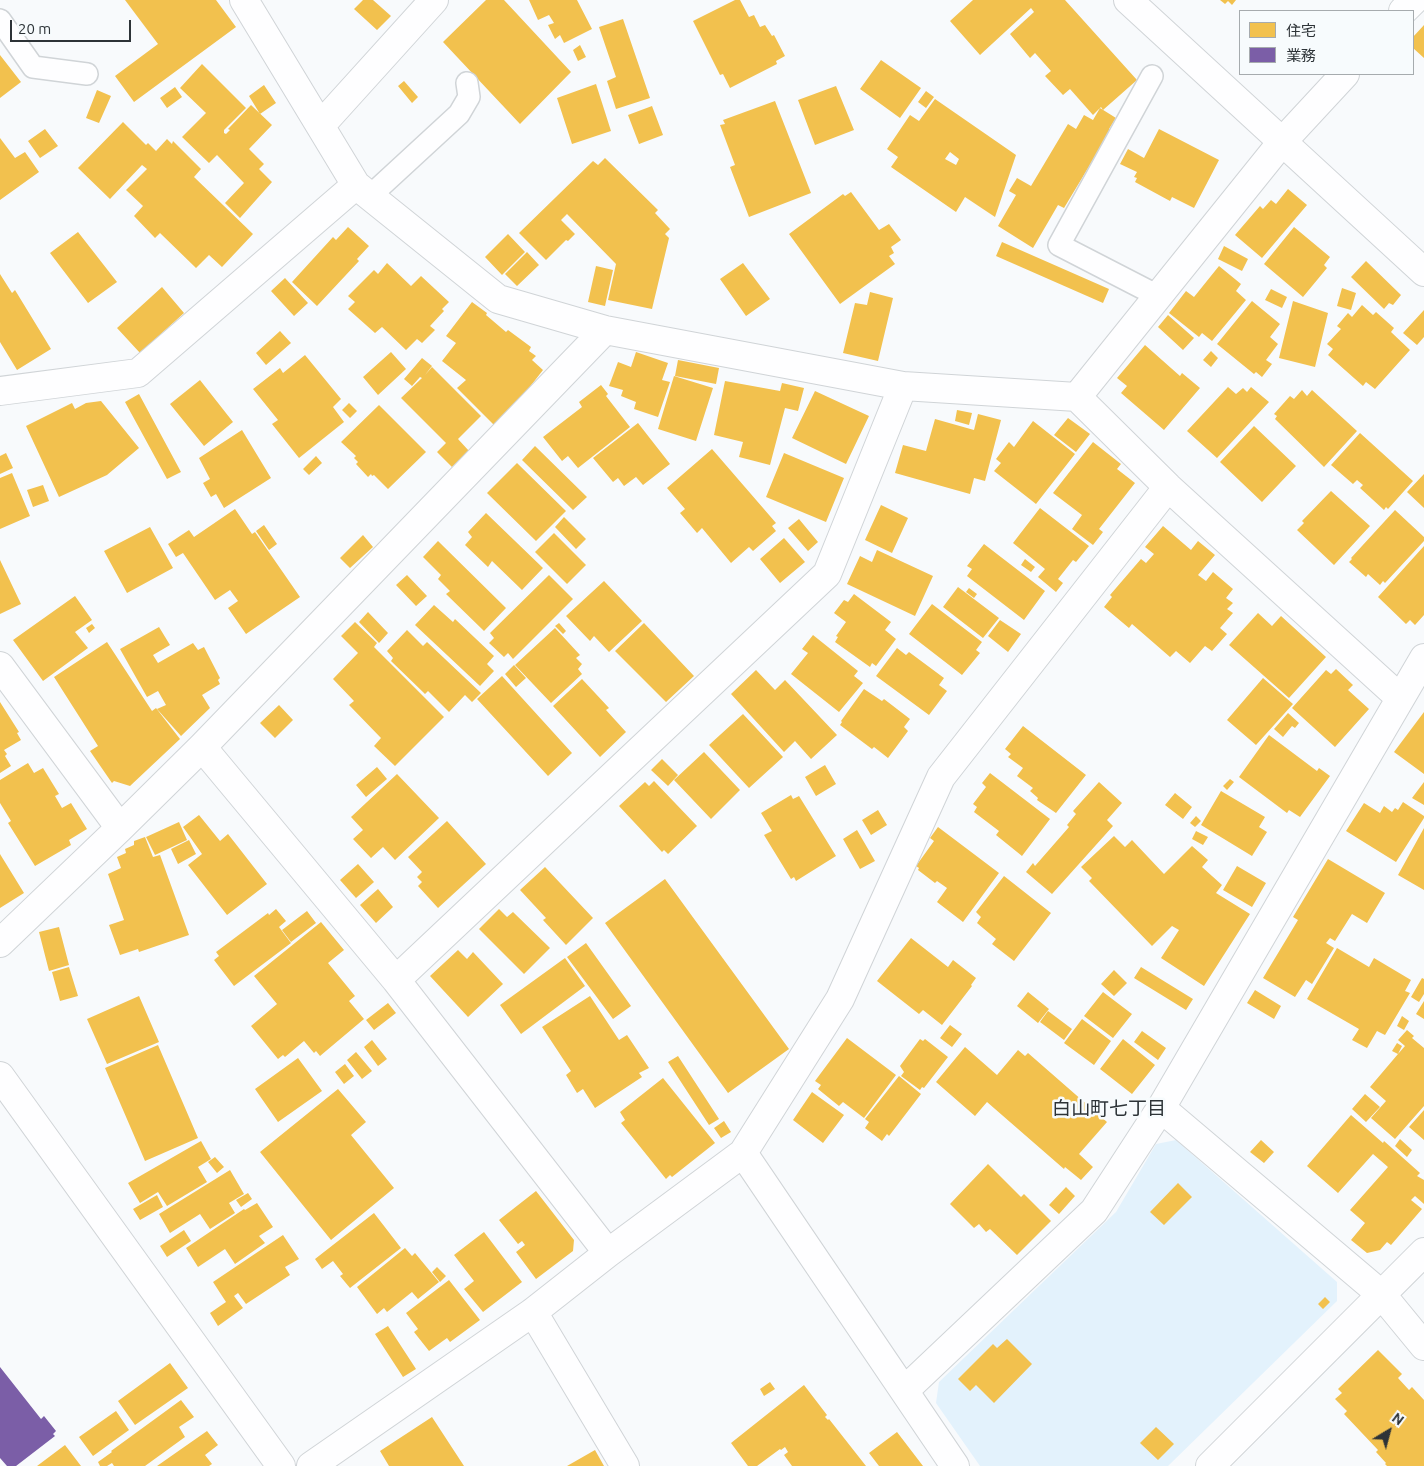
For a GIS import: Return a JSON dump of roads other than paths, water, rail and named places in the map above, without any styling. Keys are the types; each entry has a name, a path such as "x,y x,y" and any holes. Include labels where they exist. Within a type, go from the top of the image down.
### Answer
{"street":[{"path":"244,0 363,190 498,299 605,330 903,386 1077,397 1168,487 1400,698"},
{"path":"321,125 434,0"},
{"path":"1128,0 1424,272"},
{"path":"1404,10 1414,0"},
{"path":"1077,397 1282,142 1344,75"},
{"path":"0,391 138,373 363,190"},
{"path":"0,943 202,746 605,330"},
{"path":"396,980 827,574 903,386"},
{"path":"311,1466 533,1312 608,1253 743,1153 840,999 941,777 1168,487"},
{"path":"905,1390 1094,1211 1161,1108 1424,658"},
{"path":"0,666 120,828"},
{"path":"202,746 396,980 608,1253"},
{"path":"0,1076 281,1466"},
{"path":"1161,1108 1382,1295 1424,1346"},
{"path":"743,1153 956,1466"},
{"path":"1219,1463 1424,1252"},
{"path":"533,1312 624,1466"}],"lane":[{"path":"0,20 33,67 87,74"},
{"path":"1152,76 1059,245 1158,296"},
{"path":"363,190 459,114 469,97 467,83"}],"district":[{"name":"白山町七丁目","path":"1109,1109"}]}
